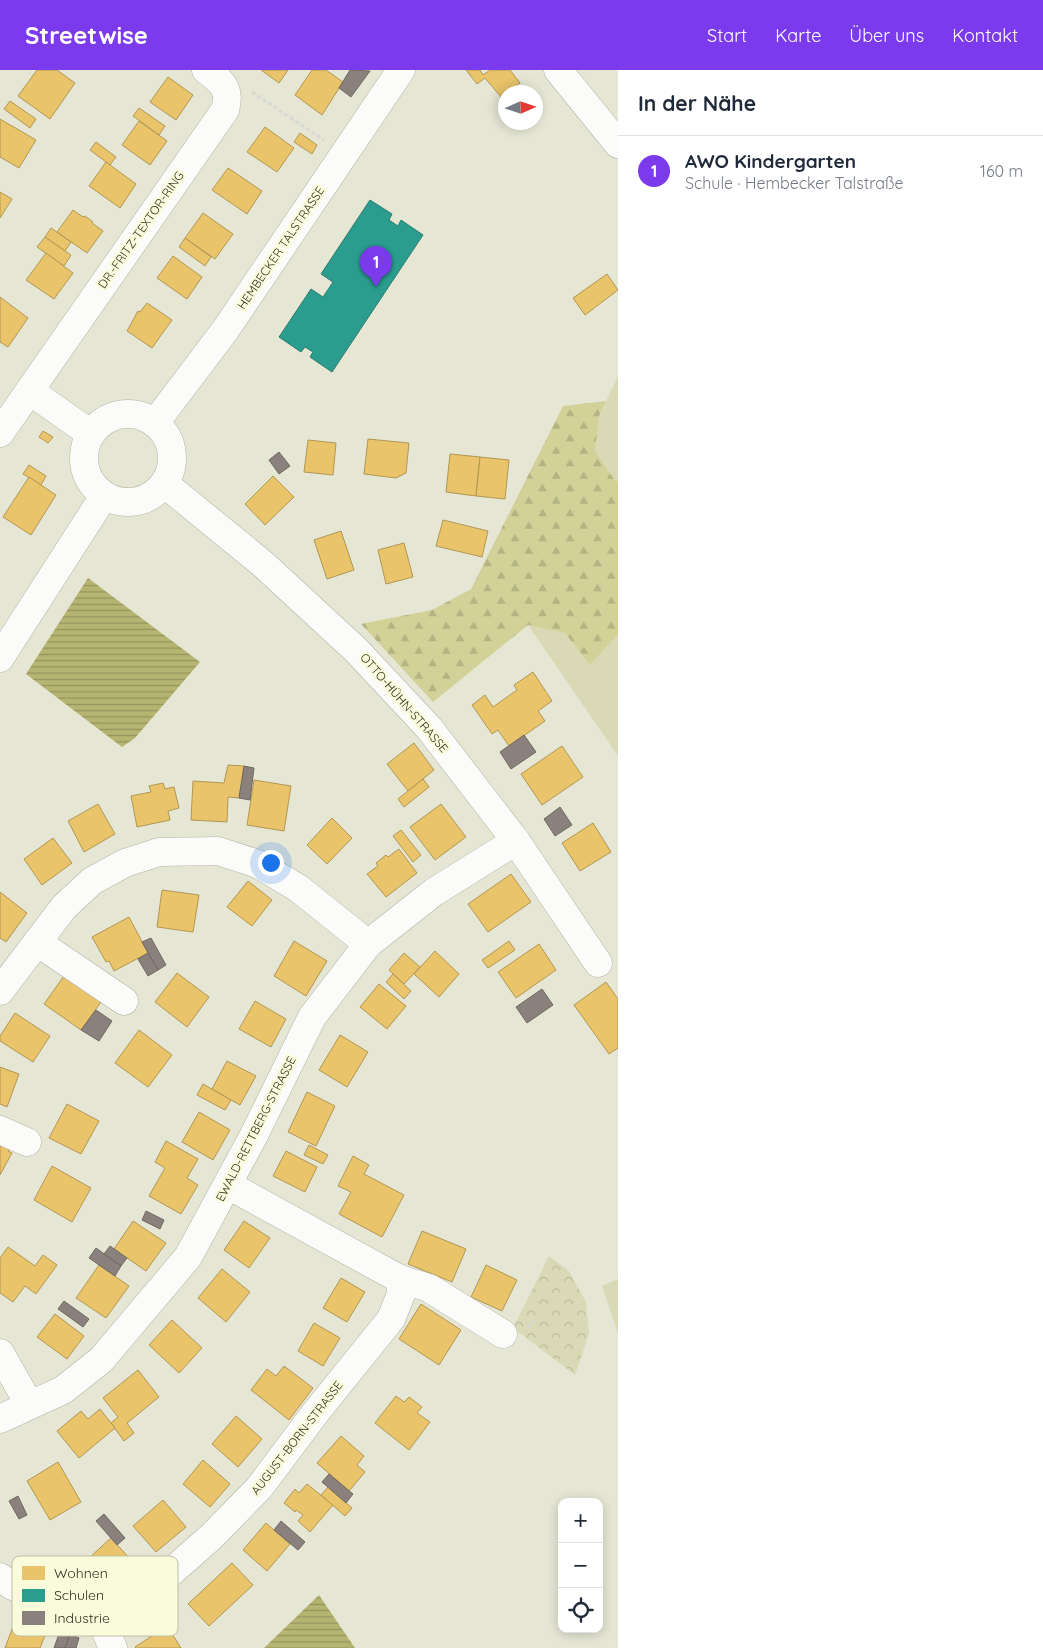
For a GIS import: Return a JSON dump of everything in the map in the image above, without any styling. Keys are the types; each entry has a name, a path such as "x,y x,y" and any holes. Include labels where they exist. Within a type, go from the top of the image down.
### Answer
{"street":[{"path":"206,70 223,83 226,91"},
{"name":"HEMBECKER TALSTRASSE","path":"155,423 226,329 401,70"},
{"path":"558,70 618,144"},
{"name":"DR.-FRITZ-TEXTOR-RING","path":"0,433 225,110 227,102 226,91"},
{"path":"30,391 91,434"},
{"path":"128,414 142,416 155,423 165,434 171,448 172,463 165,484 148,498 133,503 118,502 104,496 93,485 86,472 84,456 91,434 101,424 114,417 128,414"},
{"name":"OTTO-HÜHN-STRASSE","path":"165,484 264,565 356,650 429,728 516,841 598,963"},
{"path":"0,658 104,496"},
{"name":"EWALD-RETTBERG-STRASSE","path":"0,1419 62,1390 101,1360 188,1257 228,1185 312,1017 368,944 434,892 516,841"},
{"path":"0,991 64,907 92,881 125,863 159,852 218,851 258,864 298,888 368,944"},
{"path":"38,942 124,1001"},
{"path":"0,1130 27,1142"},
{"path":"228,1185 400,1279 429,1288 503,1334"},
{"name":"AUGUST-BORN-STRASSE","path":"178,1566 212,1536 259,1488 316,1412 391,1319 401,1294 400,1279"},
{"path":"0,1353 29,1404"},
{"name":"AUGUST-BORN-STRASSE","path":"0,1577 12,1585"},
{"path":"108,1636 113,1648"}],"path":[{"path":"226,91 245,88 345,155"}],"green space":[{"path":"618,376 618,482 595,451 599,416"},
{"path":"606,401 599,416 595,451 618,482 618,634 590,665 565,633 528,625 433,702 361,624 432,610 471,589 563,406"},
{"path":"528,625 565,633 590,665 618,634 618,756"},
{"path":"549,1256 569,1271 586,1302 589,1334 575,1375 513,1328"},
{"path":"618,1279 618,1333 602,1286"}],"shaded area":[{"path":"88,578 200,662 135,738 122,747 26,674"},
{"path":"319,1595 355,1648 264,1648"}],"building: Wohnen":[{"path":"37,70 57,70 75,83 50,119 18,96"},
{"path":"261,70 288,70 279,83"},
{"path":"312,70 326,70 343,82 322,115 295,95"},
{"path":"466,70 480,70 483,75 490,70 510,70 520,83 518,85 498,85 498,93 485,78 477,84"},
{"path":"168,77 193,95 176,120 150,102"},
{"path":"10,101 36,119 30,128 4,109"},
{"path":"139,108 165,126 159,135 133,116"},
{"path":"0,119 36,140 19,168 0,157"},
{"path":"139,121 167,141 150,165 122,145"},
{"path":"265,127 294,148 277,172 247,152"},
{"path":"300,133 317,145 312,154 294,142"},
{"path":"96,142 116,157 110,165 90,150"},
{"path":"106,162 136,184 120,208 89,186"},
{"path":"228,168 262,191 247,214 212,190"},
{"path":"0,192 12,199 0,218"},
{"path":"73,210 83,217 85,216 103,231 87,253 57,232"},
{"path":"203,213 233,234 215,259 185,238"},
{"path":"51,228 71,242 65,251 45,237"},
{"path":"45,237 71,255 64,266 37,247"},
{"path":"185,238 211,257 205,266 179,247"},
{"path":"46,253 73,273 54,299 26,280"},
{"path":"173,256 202,277 187,299 157,278"},
{"path":"607,274 618,290 585,315 573,298"},
{"path":"0,297 28,318 8,347 0,342"},
{"path":"147,303 172,320 152,348 127,331 138,311 140,312"},
{"path":"43,431 53,437 48,443 39,437"},
{"path":"368,439 409,443 406,473 396,478 364,474"},
{"path":"308,440 336,443 333,475 304,472"},
{"path":"450,454 480,457 476,496 446,492"},
{"path":"480,457 509,460 505,499 476,496"},
{"path":"29,465 46,476 41,485 23,474"},
{"path":"273,476 294,497 265,525 245,504"},
{"path":"29,477 56,495 31,535 3,517"},
{"path":"443,520 488,531 482,557 436,546"},
{"path":"341,531 354,570 327,579 314,540"},
{"path":"404,543 413,577 386,584 378,550"},
{"path":"533,672 552,701 538,711 545,721 509,746 498,730 492,734 472,705 485,695 493,707 517,690 514,685"},
{"path":"414,743 434,770 408,791 387,764"},
{"path":"562,746 583,777 542,805 521,774"},
{"path":"228,765 244,766 239,798 228,797 227,822 191,820 193,781 224,783"},
{"path":"423,779 429,787 404,807 398,799"},
{"path":"254,780 291,786 284,831 247,825"},
{"path":"163,783 165,789 174,787 179,808 168,811 170,820 137,827 131,796 151,792 149,786"},
{"path":"98,804 115,834 84,852 68,821"},
{"path":"441,804 466,837 435,860 410,827"},
{"path":"332,818 352,838 327,864 307,845"},
{"path":"593,823 611,852 580,871 562,843"},
{"path":"401,830 421,855 413,862 393,836"},
{"path":"53,838 72,863 42,885 24,859"},
{"path":"399,849 417,873 386,897 367,874 378,866 376,863 386,855 388,857"},
{"path":"511,874 531,902 488,932 468,904"},
{"path":"248,881 272,900 252,926 227,907"},
{"path":"162,890 199,895 193,932 157,927"},
{"path":"0,892 27,913 6,942 0,938"},
{"path":"129,917 148,953 114,971 109,961 106,962 92,937"},
{"path":"294,941 327,961 306,996 274,976"},
{"path":"509,941 515,950 488,968 482,960"},
{"path":"539,944 556,970 516,998 498,972"},
{"path":"435,951 459,974 439,997 414,974"},
{"path":"404,953 420,967 404,984 389,970"},
{"path":"177,973 209,997 187,1027 155,1002"},
{"path":"393,974 411,991 404,999 386,982"},
{"path":"64,976 101,1002 81,1030 44,1004"},
{"path":"606,982 618,999 618,1048 609,1054 574,1005"},
{"path":"379,984 406,1006 387,1029 360,1007"},
{"path":"255,1001 286,1019 271,1047 239,1029"},
{"path":"15,1013 50,1036 33,1062 0,1041 0,1036"},
{"path":"139,1030 172,1055 148,1087 115,1063"},
{"path":"340,1035 368,1052 347,1087 319,1070"},
{"path":"227,1061 256,1076 240,1105 212,1089"},
{"path":"0,1067 19,1074 7,1107 0,1104"},
{"path":"203,1084 231,1100 225,1110 197,1095"},
{"path":"307,1092 335,1106 316,1146 288,1132"},
{"path":"67,1104 99,1121 81,1154 49,1138"},
{"path":"199,1112 230,1130 213,1160 182,1142"},
{"path":"166,1141 198,1159 187,1178 198,1185 181,1214 149,1196 165,1168 155,1162"},
{"path":"0,1143 10,1148 8,1151 12,1153 0,1175"},
{"path":"309,1145 328,1155 323,1164 304,1155"},
{"path":"286,1151 317,1167 305,1192 273,1176"},
{"path":"353,1156 369,1165 364,1174 404,1195 382,1237 339,1214 351,1192 338,1186"},
{"path":"52,1166 91,1188 72,1222 34,1200"},
{"path":"133,1221 166,1243 146,1271 114,1249"},
{"path":"244,1221 270,1238 249,1268 224,1250"},
{"path":"422,1231 466,1249 452,1282 408,1264"},
{"path":"8,1247 35,1266 43,1255 57,1265 36,1294 25,1286 13,1302 0,1293 0,1258"},
{"path":"99,1265 129,1286 106,1318 76,1298"},
{"path":"486,1265 517,1280 502,1311 471,1297"},
{"path":"222,1269 250,1292 226,1322 198,1298"},
{"path":"341,1278 365,1292 347,1322 323,1308"},
{"path":"421,1304 461,1330 439,1365 399,1339"},
{"path":"55,1314 84,1336 67,1359 37,1337"},
{"path":"172,1320 202,1348 179,1373 149,1345"},
{"path":"314,1323 340,1338 323,1366 298,1351"},
{"path":"284,1366 313,1388 289,1420 251,1390 267,1369 276,1376"},
{"path":"138,1370 159,1397 127,1423 134,1433 124,1441 111,1423 118,1417 103,1398"},
{"path":"396,1396 404,1402 409,1397 422,1407 417,1413 430,1422 409,1450 375,1423"},
{"path":"100,1409 115,1428 79,1458 57,1431 81,1411 88,1419"},
{"path":"236,1416 262,1439 238,1467 212,1444"},
{"path":"341,1436 364,1456 357,1465 365,1472 349,1491 317,1463"},
{"path":"203,1460 230,1484 210,1507 183,1484"},
{"path":"58,1462 81,1502 50,1520 27,1481"},
{"path":"307,1484 333,1505 310,1532 298,1521 303,1515 296,1510 295,1512 284,1503 295,1489 299,1493"},
{"path":"328,1487 352,1508 345,1516 321,1495"},
{"path":"163,1500 186,1527 156,1552 133,1526"},
{"path":"266,1523 290,1544 267,1571 243,1550"},
{"path":"111,1538 128,1556 91,1556"},
{"path":"232,1563 253,1585 209,1626 188,1604"},
{"path":"12,1629 12,1636 45,1636 40,1648 5,1648"},
{"path":"152,1636 173,1636 181,1648 136,1648"}],"building: Schulen":[{"path":"370,200 392,214 389,220 398,226 401,220 423,235 332,372 310,357 313,352 305,347 301,352 279,337 311,289 323,297 333,282 321,274"}],"building: Industrie":[{"path":"350,70 370,71 351,97 339,88"},
{"path":"279,452 290,466 279,474 269,460"},
{"path":"524,735 536,752 511,769 500,752"},
{"path":"244,766 254,768 250,800 239,798"},
{"path":"560,807 572,825 555,836 544,819"},
{"path":"151,938 166,965 158,970 142,942"},
{"path":"148,953 158,970 148,976 138,959"},
{"path":"542,989 553,1005 527,1023 516,1007"},
{"path":"96,1010 112,1021 99,1041 81,1030"},
{"path":"146,1211 164,1220 160,1229 142,1220"},
{"path":"110,1246 127,1258 121,1266 104,1254"},
{"path":"96,1248 121,1266 115,1276 89,1258"},
{"path":"64,1301 89,1319 83,1327 58,1309"},
{"path":"329,1474 353,1494 346,1503 322,1482"},
{"path":"18,1496 27,1515 19,1519 9,1501"},
{"path":"104,1514 125,1538 117,1545 96,1521"},
{"path":"281,1521 305,1542 298,1550 274,1530"},
{"path":"58,1636 69,1636 65,1648 54,1648"},
{"path":"69,1636 79,1638 76,1648 65,1648"}],"place":[{"name":"AWO Kindergarten","path":"376,287"}]}
